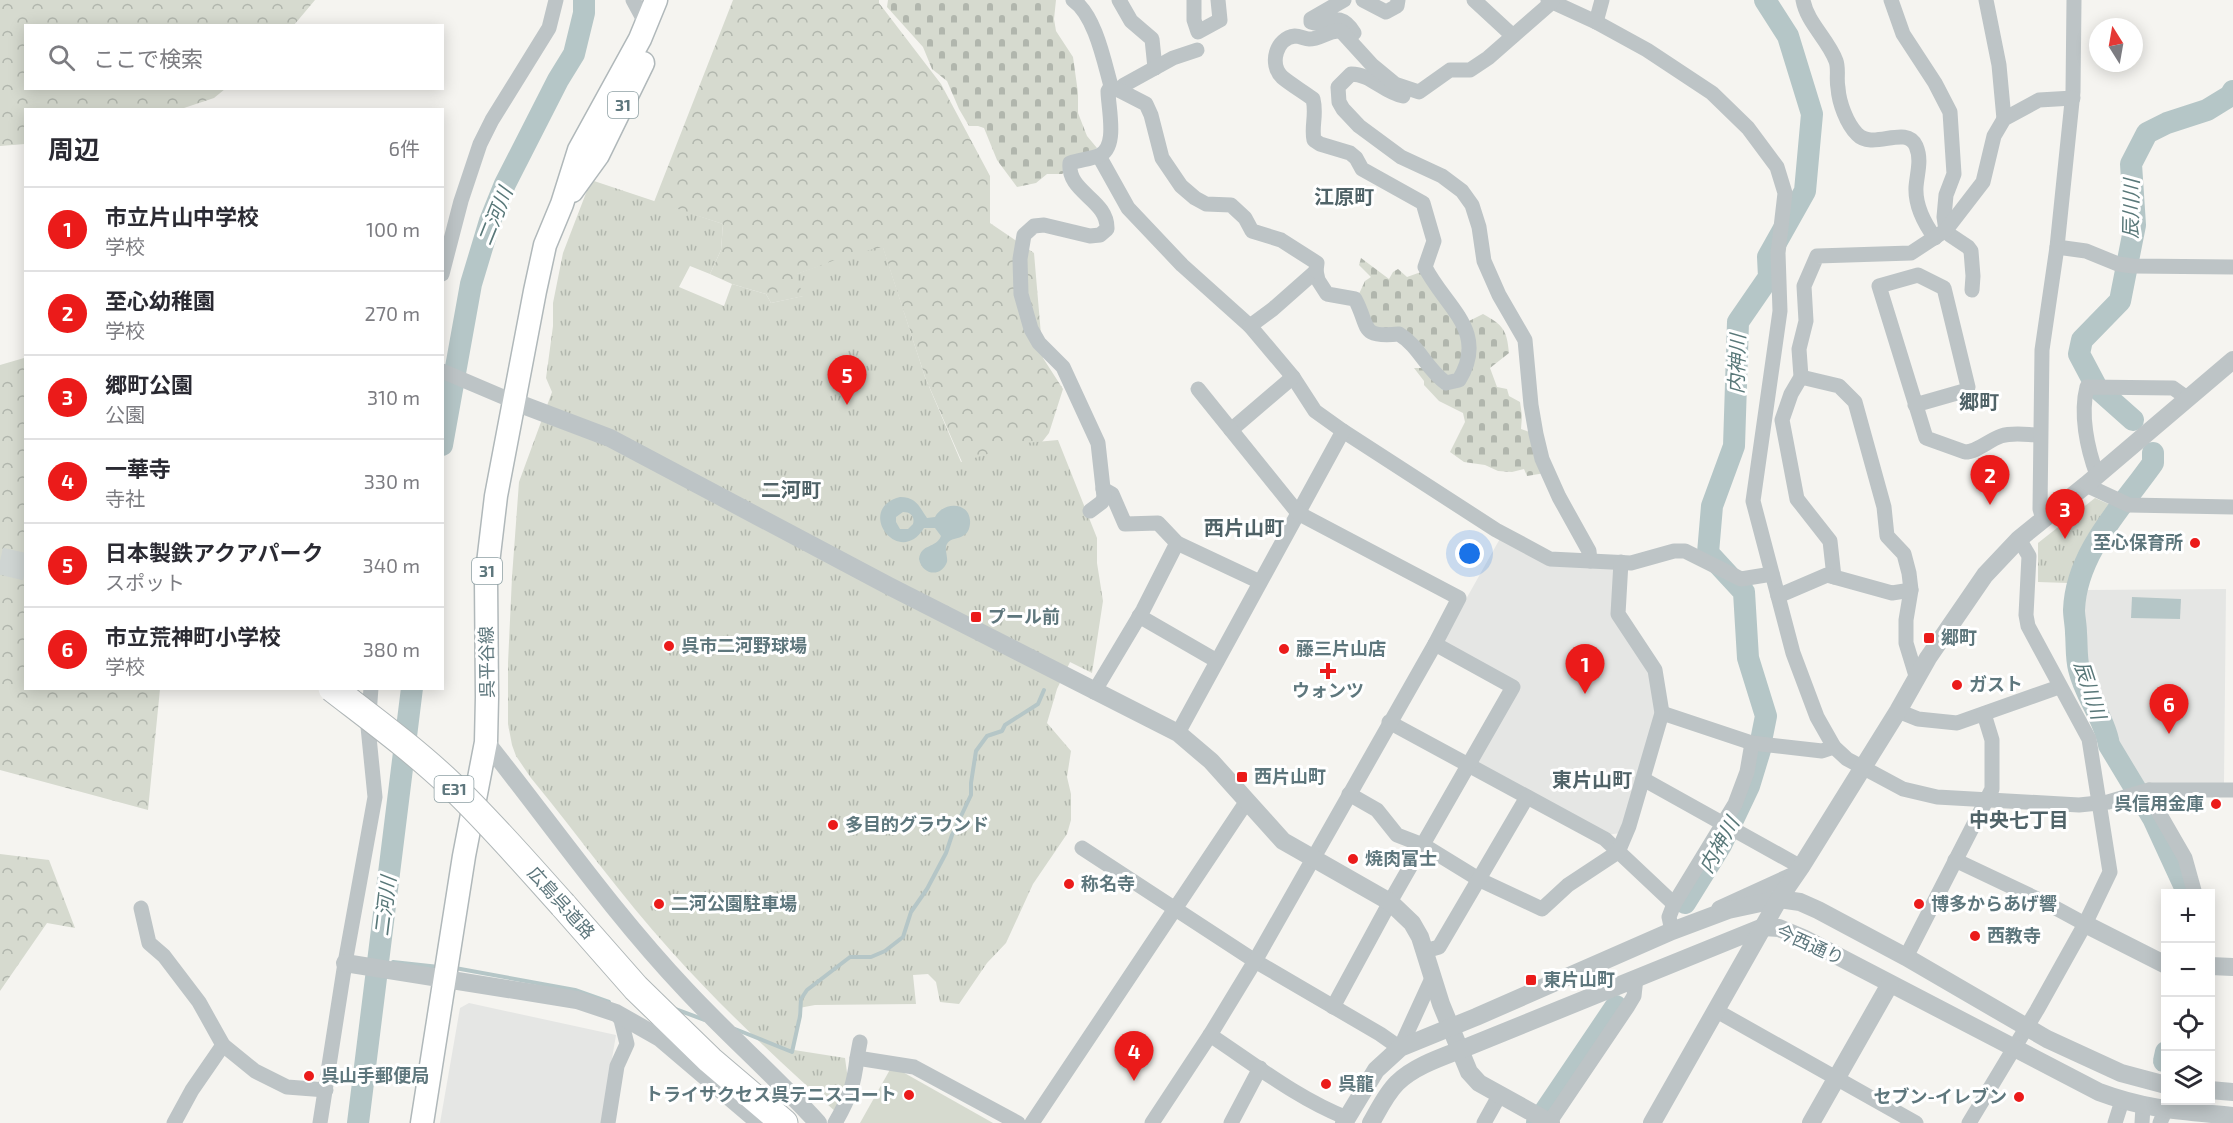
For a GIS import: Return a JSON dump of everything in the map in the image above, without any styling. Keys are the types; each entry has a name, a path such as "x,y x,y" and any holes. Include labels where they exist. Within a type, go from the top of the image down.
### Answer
{"highway":[{"name":"広島呉道路","path":"335,690 396,737 450,784 563,904 645,996 710,1060 784,1123"}],"main road":[{"name":"呉平谷線","path":"422,1123 438,978 486,742 486,580 496,496 535,291 545,245 562,204 579,150 640,39 656,0"},
{"name":"呉平谷線","path":"562,204 598,155 672,0"}],"street":[{"path":"444,266 461,201 480,144 492,120 549,28 555,0"},
{"path":"633,0 646,24"},
{"path":"1073,0 1082,6 1115,88 1146,104 1162,158 1181,186 1206,204 1231,205 1245,218 1252,231 1281,240 1317,263 1318,280 1327,294 1355,299 1363,320 1372,332 1383,336 1399,334 1419,352 1440,379 1446,383 1459,380 1469,354 1469,336 1465,326 1425,267 1434,241 1423,203 1362,170 1356,158 1350,153 1314,140 1313,99 1282,76 1276,65 1277,50 1283,40 1295,36 1310,39 1322,37 1327,32 1341,31 1372,64 1395,84 1419,92"},
{"path":"1119,0 1131,21 1152,39 1155,68"},
{"path":"1194,0 1194,20 1197,32 1220,20 1218,0"},
{"path":"1344,0 1311,19 1311,22 1338,20 1353,31 1355,45"},
{"path":"1363,0 1386,12 1396,6 1398,0"},
{"path":"1474,0 1513,36"},
{"path":"1596,22 1602,0"},
{"path":"1803,0 1810,17 1838,64 1838,89 1855,132 1860,137 1871,141 1907,137 1916,147 1919,169 1916,190 1920,214 1940,234 1950,235 1971,251 1972,290"},
{"path":"1891,0 1903,34 1935,83 1950,112 1954,174 1944,203 1940,234"},
{"path":"1986,0 1999,65 2004,119"},
{"path":"2043,519 2040,509 2042,350 2057,247 2073,98 2074,0"},
{"path":"1590,561 1589,550 1559,497 1542,459 1531,405 1525,340 1498,295 1484,261 1479,227 1472,206 1462,191 1442,176 1401,157 1359,126 1343,109 1337,93 1342,82 1351,75 1358,74 1364,75 1395,95 1407,97 1419,92 1450,70 1470,70 1513,36 1550,1 1596,22 1647,50 1712,93 1748,128 1777,166 1785,193 1778,253 1780,311 1753,501 1793,653 1813,706 1834,747 1846,759 1903,789 1937,797 2079,805 2141,792 2233,790"},
{"path":"1090,511 1102,502 1103,489 1098,443 1063,367 1039,343 1024,309 1020,259 1024,235 1034,226 1044,225 1090,236 1100,235 1107,229 1106,216 1101,208 1074,182 1070,163 1099,156 1106,151 1111,140 1108,91 1124,85 1173,58 1197,50"},
{"path":"1834,577 1830,541 1797,499 1782,420 1791,394 1801,377 1799,349 1806,321 1804,286 1817,256 1911,253 1940,234 1983,182 1994,136 2004,119 2039,100 2073,98"},
{"path":"1099,156 1128,208 1182,265 1250,326 1293,377 1315,411 1496,530 1550,559 1631,563 1674,551 1684,551 1741,579 1772,574"},
{"path":"2057,247 2086,251 2127,265 2233,267"},
{"path":"1250,326 1316,271"},
{"path":"1916,405 1964,391 1968,387 1944,288 1918,275 1879,286 1926,438 1971,452 1991,439 2004,435 2040,435"},
{"path":"1652,1123 1779,899 1898,711 1928,658 1985,575 2019,539 2233,360"},
{"path":"444,372 610,438 889,586 1178,733 1211,761 1283,841 1390,902 1412,923 1425,951 1432,976 1469,1072 1479,1083 1499,1096 1543,1120 1628,1006 1634,996 1636,978"},
{"path":"1231,430 1293,377"},
{"path":"1801,377 1839,386 1855,402 1884,507 1887,536 1904,554 1909,573 1911,590 1906,643 1917,679"},
{"path":"2187,398 2173,388 2087,387 2084,400 2092,480 2124,503 2233,507"},
{"path":"1152,1123 1255,961 1459,598 1298,513 1198,389"},
{"path":"1178,733 1343,431"},
{"path":"1103,489 1112,494 1125,524 1158,523 1177,543 1260,582"},
{"path":"1970,1123 2027,1028 2085,924 2110,872 2089,739 2028,626 2026,615 2029,556 2019,539"},
{"path":"1094,692 1139,616 1177,543"},
{"path":"1349,794 1377,810 1397,835 1423,845 1479,880 1542,909 1568,885 1618,852 1629,826 1662,713 1655,670 1618,615 1621,562"},
{"path":"1778,596 1827,575 1892,593 1911,590"},
{"path":"1139,616 1217,661"},
{"path":"1333,1007 1513,687 1435,644"},
{"path":"1898,711 1918,719 1957,723 2059,687"},
{"path":"320,1123 349,963 375,797 368,727 371,690"},
{"path":"1662,713 1752,743 1822,751 1834,747"},
{"path":"1906,957 1992,789 1992,740 1984,714"},
{"path":"1389,722 1605,839 1674,904"},
{"path":"486,742 632,930 687,991 786,1088 818,1123"},
{"path":"1752,743 1747,771 1728,826 1674,904 1669,917 1672,931 1799,870"},
{"path":"1643,779 1728,826 1799,870"},
{"path":"2141,792 2151,799 2185,858 2194,889"},
{"path":"1425,951 1439,948 1527,797"},
{"path":"1032,1123 1247,801"},
{"path":"1082,848 1255,961 1400,1048 1432,976"},
{"path":"1955,860 2050,905 2161,962"},
{"name":"今西通り","path":"1346,1120 1376,1070 1400,1048 1672,931 1728,910 1779,899 1800,902 1818,910 1906,957 2047,1039 2121,1073 2161,1083"},
{"path":"141,908 149,943 164,956 199,1002 223,1045 255,1071 287,1087 326,1090"},
{"name":"今西通り","path":"1371,1123 1384,1099 1398,1082 1416,1070 1763,927 1779,928 1803,938 2099,1092 2122,1101 2143,1115 2233,1116"},
{"path":"349,963 577,1000 616,1013 660,1038 760,1123"},
{"path":"2215,966 2233,967"},
{"path":"1811,1123 1890,984"},
{"path":"1715,1010 1916,1123"},
{"path":"608,1123 617,1066 627,1044 621,1020 616,1013"},
{"path":"1210,1035 1346,1120"},
{"path":"835,1123 854,1085 860,1042"},
{"path":"174,1123 192,1090 223,1045"},
{"path":"858,1058 914,1067 1018,1123"},
{"path":"1231,1123 1260,1068"},
{"path":"2215,1090 2233,1092"},
{"path":"1484,1123 1499,1096"},
{"path":"2115,1123 2122,1101"}],"shaded area":[{"path":"900,497 906,497 917,503 927,518 935,517 939,512 951,506 967,511 969,530 963,536 949,541 946,548 947,562 941,571 928,571 919,559 923,550 939,540 941,536 935,528 924,528 914,539 903,542 893,539 885,532 881,523 881,513 887,503","holes":["906,512 913,517 913,524 908,529 900,529 896,517"]},
{"path":"1502,535 1555,563 1616,565 1614,618 1655,683 1658,704 1620,833 1607,835 1477,763 1476,759 1520,685 1442,642"},
{"path":"2226,589 2224,784 2141,783 2087,685 2080,636 2085,590"},
{"path":"2132,597 2181,599 2180,619 2131,618"},
{"path":"469,1003 616,1035 601,1123 440,1123 460,1008"}],"green space":[{"path":"0,0 315,0 295,24 24,24 24,90 224,90 214,98 184,108 24,108 24,144 0,146"},
{"path":"733,0 879,0 941,84 990,176 990,223 1034,253 1043,358 1063,389 1049,433 1013,479 992,531 925,377 883,248 852,255 797,274 804,296 771,303 766,294 732,284 710,274 721,250 723,224 654,202"},
{"path":"888,0 1056,0 1054,19 1056,31 1073,57 1078,113 1087,136 1097,148 1062,174 1047,174 1036,183 1017,187 997,160 984,128 969,126 947,81 932,69 923,47 887,7"},
{"path":"591,180 723,224 721,250 710,274 690,266 679,287 724,306 732,284 766,294 771,303 803,296 796,274 852,254 883,247 925,377 961,462 1025,443 1058,440 1097,538 1097,563 1103,601 1092,673 1070,662 1057,689 1047,723 1071,751 1067,777 1071,794 1071,820 1067,834 1033,884 1006,943 987,963 959,1004 940,1002 936,982 928,974 913,975 916,1004 815,1005 799,1008 794,1050 845,1058 848,1080 837,1113 752,1034 671,951 531,778 516,756 512,745 508,724 508,663 519,482 552,392 546,378 553,326 553,303 563,253"},
{"path":"1361,258 1389,279 1398,269 1407,277 1421,272 1469,321 1483,314 1503,329 1509,353 1490,368 1497,387 1507,389 1509,396 1520,402 1521,429 1532,433 1545,473 1527,476 1524,469 1512,472 1498,471 1485,465 1464,462 1450,452 1465,422 1463,413 1439,401 1424,385 1424,381 1414,368 1422,368 1420,350 1376,330 1358,296 1365,281 1371,277 1359,265"},
{"path":"24,358 24,690 160,690 148,810 0,770 0,365"},
{"path":"2095,498 2111,505 2088,535 2068,583 2038,582 2038,543"},
{"path":"0,854 49,860 75,928 47,923 0,991"},
{"name":"トライサクセス呉テニスコート","path":"892,1066 993,1123 860,1123"}],"waterway":[{"name":"二河川","path":"444,434 471,284 490,221 505,184 558,80 574,54 584,13 584,0"},
{"name":"内神川","path":"1762,736 1766,716 1748,658 1744,592 1708,553 1712,506 1734,446 1738,322 1769,277 1768,257 1805,191 1812,114 1788,36 1765,0"},
{"name":"辰川川","path":"2133,420 2097,388 2079,354 2082,340 2120,301 2135,225 2131,164 2147,133 2167,123 2207,110 2230,96 2233,91"},
{"name":"辰川川","path":"2153,453 2153,463 2103,532 2083,569 2074,610 2077,656 2082,679 2107,735 2109,745 2153,818 2186,889"},
{"name":"二河川","path":"358,1123 412,690"},
{"path":"735,1029 792,1052 800,1016 801,999 807,990 850,957 871,957 885,951 903,937 911,912 927,889 946,853 971,795 976,751 987,736 1002,731 1005,725 1038,704 1044,690"},
{"name":"内神川","path":"1685,903 1721,845 1749,786 1760,750"},
{"path":"393,962 439,967"},
{"path":"455,968 575,990 609,1002"},
{"name":"内神川","path":"1537,1123 1616,1006"},
{"path":"675,1009 705,1020"}],"tunnel":[{"path":"0,561 24,567"}],"place":[{"name":"日本製鉄アクアパーク","path":"847,405"},
{"name":"至心幼稚園","path":"1990,505"},
{"name":"郷町公園","path":"2065,539"},
{"name":"至心保育所","path":"2195,543"},
{"name":"プール前","path":"976,617"},
{"name":"郷町","path":"1929,638"},
{"name":"呉市二河野球場","path":"669,646"},
{"name":"藤三片山店","path":"1284,649"},
{"name":"ウォンツ","path":"1328,671"},
{"name":"ガスト","path":"1957,685"},
{"name":"市立片山中学校","path":"1585,694"},
{"name":"市立荒神町小学校","path":"2169,734"},
{"name":"西片山町","path":"1242,777"},
{"name":"呉信用金庫","path":"2216,804"},
{"name":"多目的グラウンド","path":"833,825"},
{"name":"焼肉富士","path":"1353,859"},
{"name":"称名寺","path":"1069,884"},
{"name":"二河公園駐車場","path":"659,904"},
{"name":"博多からあげ響","path":"1919,904"},
{"name":"西教寺","path":"1975,936"},
{"name":"東片山町","path":"1531,980"},
{"name":"呉山手郵便局","path":"309,1076"},
{"name":"一華寺","path":"1134,1081"},
{"name":"呉龍","path":"1326,1084"},
{"name":"トライサクセス呉テニスコート","path":"909,1095"},
{"name":"セブン-イレブン","path":"2019,1097"}],"district":[{"name":"江原町","path":"1344,197"},
{"name":"郷町","path":"1979,402"},
{"name":"二河町","path":"791,490"},
{"name":"西片山町","path":"1244,528"},
{"name":"東片山町","path":"1592,780"},
{"name":"中央七丁目","path":"2019,820"}]}
